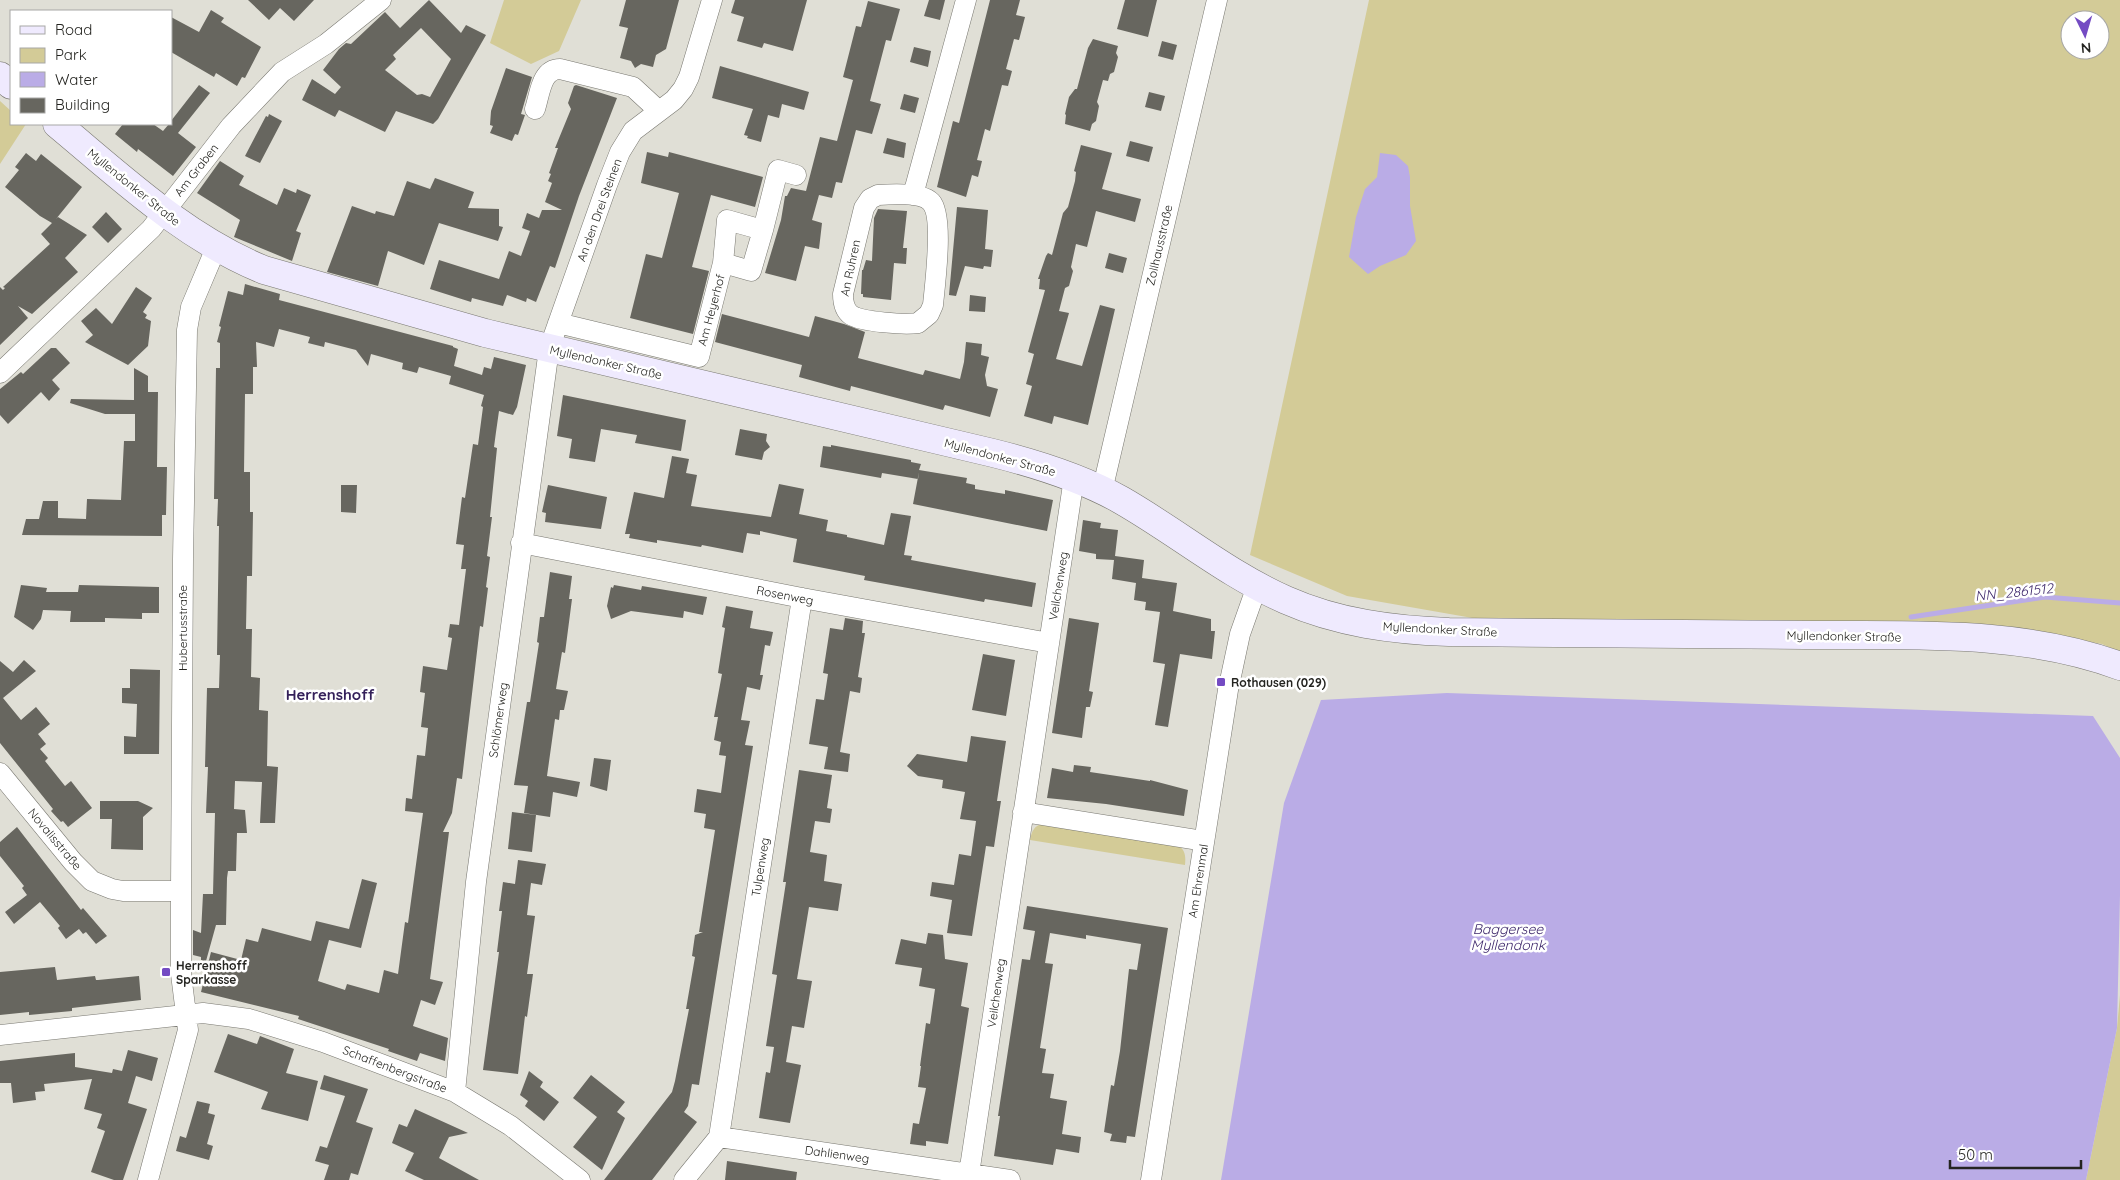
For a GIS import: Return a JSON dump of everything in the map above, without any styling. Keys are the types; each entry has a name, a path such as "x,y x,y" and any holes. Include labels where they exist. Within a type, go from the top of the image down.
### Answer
{"street":[{"name":"Am Graben","path":"0,372 151,230 231,126 282,72 326,44 381,0"},
{"name":"An den Drei Steinen","path":"549,349 620,152 633,131 674,100 686,83 712,0"},
{"path":"913,195 966,0"},
{"name":"Zollhausstraße","path":"1102,491 1217,0"},
{"path":"535,109 545,77 551,70 560,69 633,87 659,111"},
{"path":"0,76 10,84"},
{"name":"Myllendonker Straße","path":"59,125 164,213 216,248 239,260 288,278 472,330 1008,456 1074,478 1135,508 1257,586 1287,601 1353,622 1404,630 1449,632 2001,640 2063,649 2120,666"},
{"name":"Am Heyerhof","path":"723,264 751,271 778,170 796,175"},
{"name":"An Ruhren","path":"878,195 913,195 931,202 937,217 938,233 933,299 929,314 922,321 913,324 861,318 851,315 843,304 843,294 865,205 870,199 878,195"},
{"name":"Am Heyerhof","path":"558,323 698,357 723,264 727,220 762,230"},
{"name":"Hubertusstraße","path":"187,1014 181,974 181,890 187,330 191,307 216,248"},
{"name":"Schlömerweg","path":"455,1092 476,882 549,349"},
{"name":"Veilchenweg","path":"969,1174 1074,478"},
{"name":"Rosenweg","path":"521,543 802,598 1049,643"},
{"name":"Am Ehrenmal","path":"1151,1180 1235,654 1245,616 1257,586"},
{"name":"Tulpenweg","path":"719,1137 802,598"},
{"name":"Novalisstraße","path":"0,773 73,862 92,881 123,891 181,890"},
{"path":"1023,812 1204,841"},
{"name":"Schaffenbergstraße","path":"0,1036 187,1014 214,1013 273,1025 455,1092 510,1126 580,1180"},
{"path":"148,1180 187,1035 187,1014"},
{"path":"684,1180 719,1137"},
{"name":"Dahlienweg","path":"719,1137 1010,1180"}],"green space":[{"path":"504,0 581,0 559,51 531,64 490,43"},
{"path":"1369,0 2120,0 2120,652 2102,644 1997,625 1766,620 1484,620 1347,596 1250,555"},
{"path":"0,101 10,110 10,125 25,125 0,164"},
{"path":"1044,823 1177,844 1184,853 1185,865 1030,840 1034,829"},
{"path":"2120,995 2120,1180 2086,1180 2117,1028"}],"water":[{"path":"1380,153 1396,155 1408,166 1410,206 1416,241 1406,255 1380,266 1368,274 1349,257 1356,217 1365,189 1377,177"},
{"name":"Baggersee Myllendonk","path":"1447,693 2093,716 2120,758 2120,895 2117,1028 2086,1180 1221,1180 1284,803 1321,700"}],"building":[{"path":"248,0 314,0 294,21 280,8 269,20"},
{"path":"429,0 461,33 466,25 486,35 438,119 433,124 396,111 385,132 339,110 335,117 302,100 312,79 335,94 341,87 323,70 339,49 346,43 351,44 385,12 400,28","holes":["421,28 451,59 430,97 422,94 417,95 385,70 396,59 393,55"]},
{"path":"626,0 679,0 666,49 656,55 653,67 641,64 635,68 631,61 620,58 628,28 619,26"},
{"path":"735,0 807,0 793,51 764,43 762,48 737,41 744,17 731,13"},
{"path":"929,0 945,0 940,20 924,16"},
{"path":"990,0 1020,0 1016,15 1025,17 1019,40 1014,39 1006,69 1012,71 1008,86 1002,85 990,131 985,129 977,160 982,161 978,177 972,175 966,197 937,187 953,121 959,123"},
{"path":"1125,0 1157,0 1148,37 1117,29"},
{"path":"868,1 900,9 891,41 886,40 870,101 881,104 872,134 856,130 842,183 836,182 832,198 819,195 812,220 822,223 819,249 805,246 796,281 765,273 781,220 785,196 787,196 791,188 806,191 820,137 837,141 853,80 843,77 856,26 861,27"},
{"path":"211,10 224,18 221,22 261,47 245,78 242,77 237,86 216,73 214,77 172,53 172,18 199,32"},
{"path":"1093,39 1118,46 1116,53 1118,57 1114,72 1110,74 1108,81 1103,80 1097,102 1099,106 1096,121 1092,124 1090,131 1065,124 1065,114 1069,97 1077,89 1088,48"},
{"path":"1162,41 1177,45 1173,60 1158,56"},
{"path":"914,47 931,51 928,67 910,62"},
{"path":"720,66 809,92 804,110 782,104 779,118 768,115 761,142 747,138 748,136 744,135 753,109 712,98"},
{"path":"506,68 532,77 521,114 525,115 518,135 515,134 512,141 490,133 493,126 490,125 491,111"},
{"path":"199,85 210,93 178,133 196,147 173,176 138,149 137,152 115,134 122,125 154,125 163,131 168,125 172,125 172,120"},
{"path":"576,85 617,98 579,196 555,268 550,266 536,302 527,298 526,302 507,295 503,306 472,298 471,302 430,289 439,260 499,279 509,251 521,256 530,231 522,228 527,213 539,218 542,210 562,210 545,202 552,183 548,181 558,148 555,148 571,109 568,103"},
{"path":"1149,92 1165,96 1161,111 1145,107"},
{"path":"904,94 919,98 915,113 900,109"},
{"path":"269,114 282,121 260,163 245,156 266,116 268,117"},
{"path":"887,138 906,143 904,158 883,153"},
{"path":"1130,141 1153,147 1149,162 1126,156"},
{"path":"1081,145 1112,153 1102,189 1141,199 1135,222 1096,211 1087,247 1076,244 1071,267 1073,271 1069,286 1065,288 1059,311 1069,313 1056,359 1082,366 1100,305 1115,309 1088,425 1054,416 1052,424 1024,416 1032,386 1026,384 1034,354 1028,352 1045,290 1039,289 1040,279 1038,279 1046,256 1048,253 1052,255 1063,213 1068,207 1075,181 1076,172 1074,171"},
{"path":"647,152 668,157 669,152 763,177 755,207 711,195 692,267 709,271 693,334 630,318 646,254 662,258 679,193 641,183"},
{"path":"26,153 36,161 41,154 82,187 56,219 58,217 87,235 65,258 78,272 32,314 18,306 28,318 0,345 0,287 3,290 5,288 3,287 50,244 41,234 52,223 40,216 5,187 19,170 15,167"},
{"path":"220,161 244,176 239,185 277,205 284,188 296,193 297,189 311,195 296,231 301,233 292,261 234,237 240,220 197,193"},
{"path":"435,178 474,192 468,208 499,209 499,226 503,227 498,241 439,223 424,265 388,251 378,286 327,272 352,206 375,214 376,211 394,216 407,181 430,189"},
{"path":"957,207 988,210 985,249 993,250 991,267 984,266 983,269 965,266 956,296 949,295"},
{"path":"878,209 907,211 903,248 907,248 906,264 894,263 891,300 863,297 863,294 861,294 862,270 866,260 872,261 874,218"},
{"path":"106,212 122,229 108,243 92,227"},
{"path":"1109,253 1127,258 1123,273 1105,268"},
{"path":"245,284 280,294 279,300 453,346 458,349 454,366 482,375 484,367 491,369 494,357 526,365 517,407 513,415 499,411 496,432 494,447 497,448 490,517 492,517 487,556 490,557 486,587 488,588 483,627 480,626 462,779 457,778 452,813 443,832 449,832 430,979 443,982 435,1005 421,1000 413,1026 448,1038 445,1061 420,1053 417,1061 388,1051 389,1049 298,1019 299,1016 201,992 211,952 241,960 246,939 258,942 262,928 311,941 316,921 349,929 362,879 377,883 361,948 329,940 318,981 345,990 347,984 379,993 384,970 398,974 405,922 408,923 423,813 405,811 406,798 412,799 417,755 425,756 428,728 421,727 425,693 420,692 423,666 447,670 452,638 448,637 450,624 459,625 466,569 461,569 464,545 456,544 462,497 465,498 473,444 478,445 483,407 481,406 484,395 449,384 451,376 419,367 417,373 402,369 403,363 371,354 368,366 356,350 325,342 324,347 308,343 310,337 279,329 274,347 256,342 257,367 253,367 253,394 245,394 244,472 250,472 250,512 253,512 252,576 247,576 246,629 252,629 251,677 260,678 259,710 268,711 267,766 278,767 275,823 260,823 262,782 235,781 234,809 245,810 247,833 237,833 236,871 228,871 226,925 216,925 206,961 201,960 201,957 193,955 193,930 201,933 203,894 213,894 215,813 206,813 208,767 205,767 207,688 219,688 220,655 217,655 218,499 214,499 216,368 220,368 220,343 217,342 228,291 243,295"},
{"path":"136,287 152,298 143,312 147,315 145,318 151,321 148,346 128,365 85,342 93,335 81,321 96,308 112,324"},
{"path":"970,295 986,297 985,312 969,311"},
{"path":"722,314 809,337 815,316 844,324 865,332 858,358 923,375 925,370 960,379 966,342 982,344 981,355 989,357 985,375 987,386 998,389 990,417 945,405 943,410 851,386 850,391 799,377 802,365 715,342"},
{"path":"51,348 56,348 70,363 52,380 60,389 49,401 41,392 8,424 0,415 0,389 21,372 23,374"},
{"path":"134,368 148,376 148,392 158,392 157,467 167,467 166,515 162,515 162,536 22,535 26,519 39,519 43,501 58,501 58,518 86,519 87,499 121,500 124,441 135,441 135,414 105,414 70,403 71,399 134,400"},
{"path":"563,395 686,420 681,451 635,443 637,435 601,429 595,462 569,458 572,439 557,436"},
{"path":"740,429 767,434 766,441 770,447 764,452 762,460 735,455"},
{"path":"831,445 911,460 911,462 921,464 919,470 967,478 966,483 975,485 975,489 1005,494 1005,490 1053,500 1047,531 913,504 918,479 882,473 881,478 820,467 823,446 831,447"},
{"path":"672,456 689,459 686,473 697,475 691,506 771,517 779,484 804,489 799,514 828,520 826,531 884,545 891,513 911,516 904,555 912,556 911,560 1036,583 1032,607 985,599 984,602 864,580 865,576 793,562 797,539 760,531 760,535 747,533 743,553 702,545 701,547 657,540 657,543 629,538 630,534 625,534 634,492 664,498"},
{"path":"341,485 357,485 356,513 341,512"},
{"path":"548,485 607,497 601,529 545,522 546,513 542,512"},
{"path":"1083,520 1101,523 1100,528 1118,530 1115,556 1144,560 1142,578 1177,583 1173,611 1211,619 1211,631 1215,631 1212,659 1180,654 1168,727 1155,725 1165,664 1153,662 1160,612 1145,610 1146,602 1134,600 1136,583 1112,579 1114,560 1096,559 1096,554 1079,551"},
{"path":"550,572 572,576 569,599 572,599 565,653 562,652 556,689 568,691 564,710 560,710 559,720 555,719 547,776 580,782 577,797 553,792 550,817 524,813 528,786 514,785 527,702 530,702 539,643 537,642 540,617 544,617"},
{"path":"21,585 47,588 46,592 78,592 79,585 159,587 159,613 142,613 142,619 105,618 105,622 70,622 71,611 43,610 41,619 33,630 14,617"},
{"path":"614,585 641,590 642,586 707,597 703,615 684,611 683,618 631,611 611,619 607,606 611,587 613,588"},
{"path":"726,606 753,611 750,628 773,632 770,646 765,645 760,675 763,675 760,690 747,687 741,720 750,721 745,745 753,746 699,1085 692,1084 688,1106 684,1112 697,1122 652,1180 604,1180 672,1092 675,1081 689,1009 686,1009 695,957 692,956 695,935 703,932 699,932 715,830 704,828 706,814 694,812 697,789 721,793 726,756 719,755 721,742 714,740 718,717 714,717 722,674 718,673 725,628 722,627"},
{"path":"845,618 863,621 862,633 865,633 858,677 862,678 860,693 850,691 840,752 850,754 848,772 824,769 828,747 809,744 816,699 824,700 828,674 823,673 830,628 843,630"},
{"path":"1069,618 1099,623 1089,691 1093,692 1090,707 1086,707 1082,738 1052,733"},
{"path":"983,654 1015,660 1006,716 972,710"},
{"path":"24,660 36,671 3,698 21,720 36,707 50,724 38,734 46,744 40,749 48,758 45,761 65,786 71,781 92,808 68,827 51,811 53,809 0,743 0,661 13,672"},
{"path":"130,669 160,670 159,754 124,754 124,736 136,737 137,704 122,703 122,688 130,688"},
{"path":"971,736 1006,741 997,801 1001,801 994,847 986,846 972,936 947,933 952,900 930,896 932,882 954,885 959,854 971,856 976,821 960,819 965,792 942,788 943,780 918,776 907,766 917,754 967,762"},
{"path":"594,758 611,760 607,791 590,786"},
{"path":"1074,765 1091,767 1090,772 1150,780 1188,790 1184,816 1106,804 1047,798 1052,768 1073,772"},
{"path":"799,770 832,775 827,808 832,809 830,823 815,821 810,852 827,855 824,881 842,884 838,911 809,907 797,979 812,981 804,1028 792,1026 786,1062 801,1065 790,1123 759,1118 766,1072 770,1073 774,1047 766,1046 777,975 772,974 786,882 783,882"},
{"path":"100,801 138,801 153,808 143,817 143,850 111,849 112,819 100,819"},
{"path":"512,812 536,815 532,852 508,849"},
{"path":"17,827 81,910 83,908 107,936 96,944 86,932 83,934 79,929 66,939 58,928 60,926 40,902 14,924 5,912 27,895 22,888 24,886 0,856 0,842"},
{"path":"518,860 546,864 542,885 531,883 527,915 535,916 527,974 533,974 527,1017 525,1016 518,1074 483,1070 499,952 497,952 502,911 499,911 503,882 515,884"},
{"path":"1027,906 1168,928 1135,1137 1127,1136 1126,1143 1110,1141 1112,1134 1104,1132 1111,1085 1114,1086 1120,1051 1129,969 1137,970 1141,944 1086,935 1086,939 1050,933 1045,963 1053,964 1040,1048 1046,1049 1042,1073 1054,1074 1050,1098 1067,1101 1062,1134 1081,1137 1079,1153 1056,1149 1053,1165 994,1156 1000,1116 998,1116 1022,959 1030,960 1035,931 1023,929"},
{"path":"928,933 943,935 945,959 968,963 961,1006 969,1008 948,1144 926,1141 926,1146 910,1144 913,1123 919,1124 926,1088 918,1087 926,1023 930,1024 935,989 919,986 922,968 895,964 901,939 926,944"},
{"path":"55,967 57,980 95,976 96,980 98,980 139,976 141,1000 72,1008 72,1011 29,1015 29,1012 0,1015 0,972"},
{"path":"228,1034 257,1044 260,1036 294,1049 286,1073 318,1081 308,1121 261,1109 268,1092 214,1072"},
{"path":"128,1050 158,1058 152,1081 136,1076 128,1103 147,1109 123,1180 114,1180 91,1172 105,1131 97,1128 102,1114 84,1109 92,1079 44,1084 45,1091 35,1092 36,1100 13,1103 11,1083 0,1083 0,1061 75,1053 75,1067 112,1073 113,1069 122,1071"},
{"path":"529,1071 543,1082 540,1087 559,1102 544,1121 525,1106 528,1101 520,1095"},
{"path":"324,1075 368,1089 356,1122 373,1128 358,1175 351,1173 349,1180 324,1180 329,1165 315,1161 320,1146 327,1148 345,1096 320,1089"},
{"path":"591,1075 625,1102 617,1112 625,1118 602,1170 573,1147 597,1117 573,1098"},
{"path":"197,1101 210,1104 208,1113 215,1115 207,1144 213,1146 209,1160 176,1151 180,1136 186,1138"},
{"path":"415,1109 468,1133 449,1137 439,1158 479,1180 424,1180 405,1171 414,1153 392,1143 399,1124 407,1127"},
{"path":"727,1161 797,1172 796,1180 725,1180"}],"waterway":[{"name":"NN_2861512","path":"1911,617 2045,597 2120,603"}],"place":[{"name":"Rothausen (029)","path":"1221,682"},
{"name":"Herrenshoff Sparkasse","path":"166,972"}],"district":[{"name":"Herrenshoff","path":"330,694"}]}
